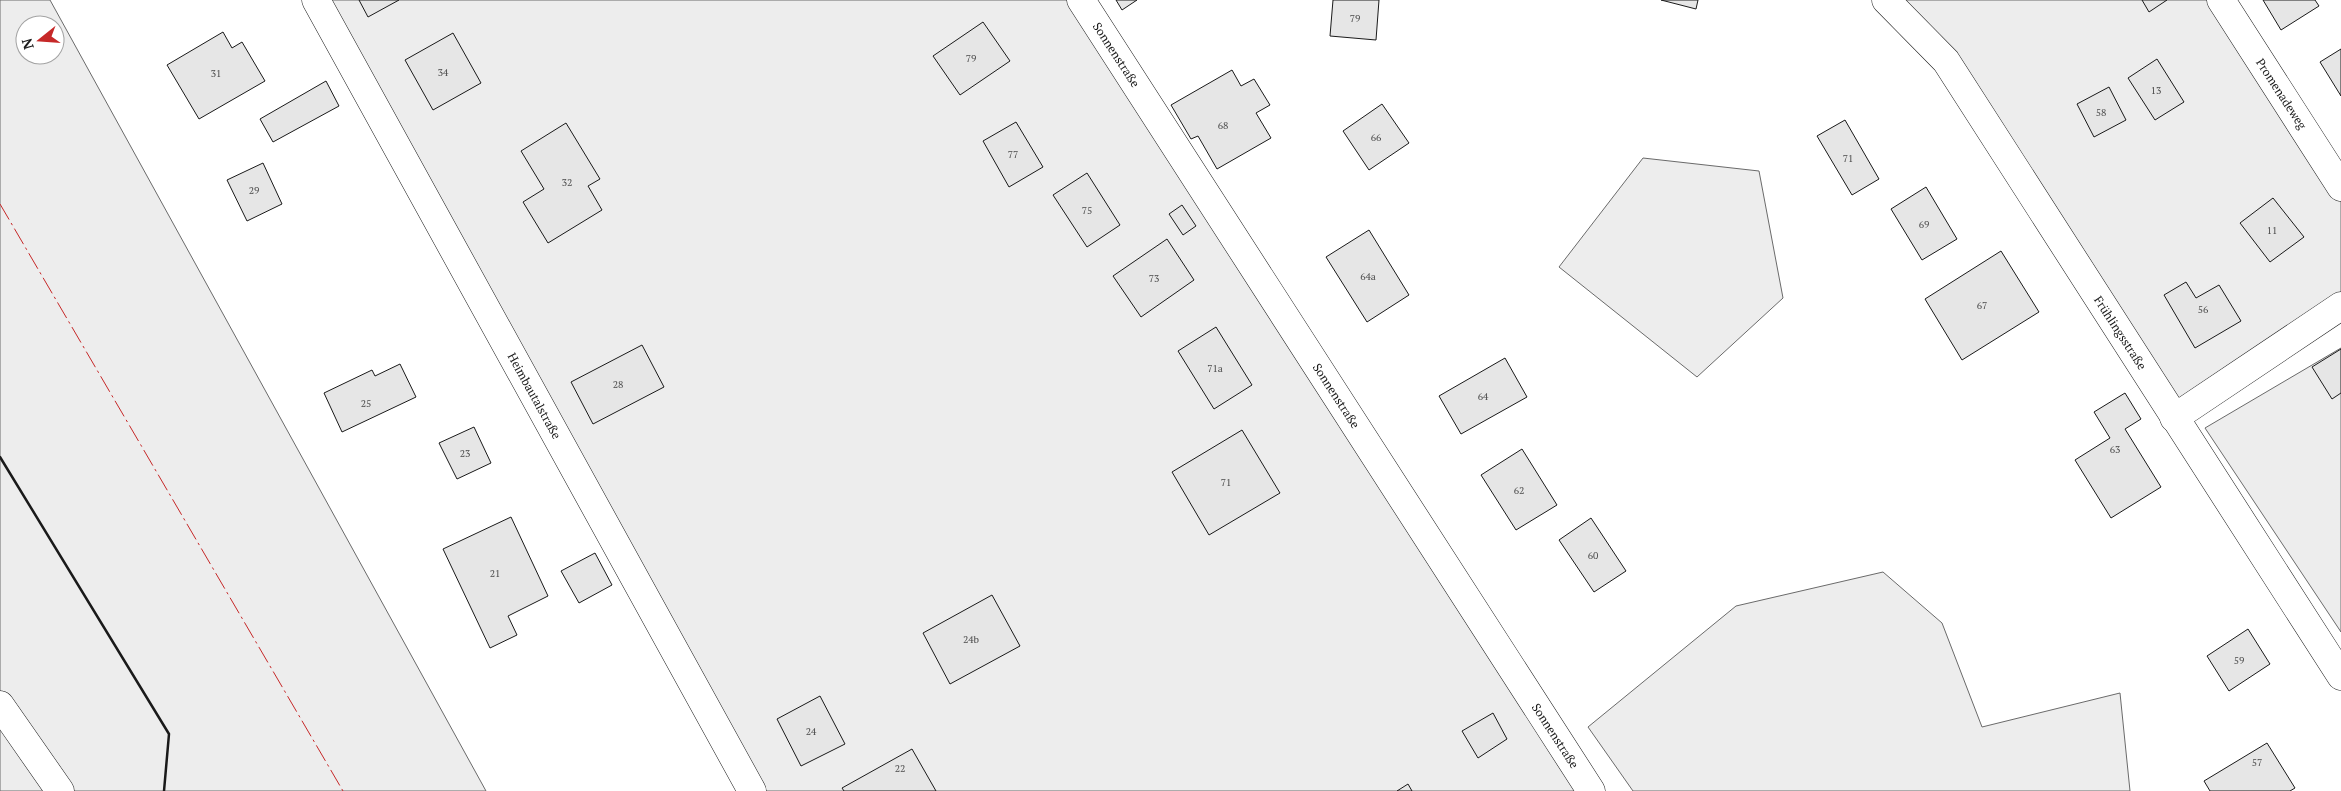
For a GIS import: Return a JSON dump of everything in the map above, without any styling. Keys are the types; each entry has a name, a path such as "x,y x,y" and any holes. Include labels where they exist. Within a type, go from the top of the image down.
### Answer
{"main road":[{"name":"Heimbautalstraße","path":"316,0 752,791"},
{"name":"Sonnenstraße","path":"1080,0 1591,791"},
{"name":"Frühlingsstraße","path":"1886,0 1946,61 2341,676"},
{"name":"Promenadeweg","path":"2221,0 2341,187"},
{"path":"2174,418 2341,306"},
{"path":"0,705 60,791"}],"shaded area":[{"path":"0,0 50,0 58,15 15,15 15,65 65,65 65,27 486,791 0,791"},
{"path":"319,0 1081,0 1591,791 764,791"},
{"path":"1886,0 2221,0 2341,187 2341,306 2174,418 1946,61"},
{"path":"1643,158 1759,171 1783,298 1697,377 1559,267"},
{"path":"2341,348 2341,632 2205,428"},
{"path":"1883,572 1942,623 1982,727 2120,693 2130,791 1633,791 1588,727 1736,606"}],"building":[{"path":"359,0 399,0 368,17"},
{"path":"1116,0 1137,0 1122,10"},
{"path":"1333,0 1379,0 1376,40 1330,36"},
{"path":"1661,0 1698,0 1696,9"},
{"path":"2142,0 2167,0 2149,12"},
{"path":"2263,0 2315,0 2319,6 2281,30"},
{"path":"983,22 1010,61 960,95 933,56"},
{"path":"223,32 232,48 242,42 265,81 199,119 167,65"},
{"path":"453,33 481,83 433,110 405,60"},
{"path":"2341,49 2341,96 2320,62"},
{"path":"2157,59 2184,102 2155,120 2128,78"},
{"path":"1232,70 1241,86 1254,79 1270,105 1256,113 1271,138 1217,169 1198,136 1191,139 1171,105"},
{"path":"326,81 339,106 273,142 260,119"},
{"path":"2109,87 2126,120 2094,137 2077,104"},
{"path":"1382,104 1409,143 1369,170 1343,131"},
{"path":"1845,120 1879,179 1852,195 1817,136"},
{"path":"1016,122 1043,167 1009,187 983,141"},
{"path":"566,123 600,179 588,186 602,210 548,243 523,202 544,189 521,151"},
{"path":"263,163 282,204 247,221 227,180"},
{"path":"1087,173 1120,225 1087,247 1053,195"},
{"path":"1926,187 1957,239 1922,260 1891,209"},
{"path":"2273,198 2304,237 2270,262 2240,223"},
{"path":"1182,205 1196,226 1183,235 1169,214"},
{"path":"1369,230 1409,295 1367,322 1326,257"},
{"path":"1167,239 1194,280 1141,317 1113,276"},
{"path":"2001,251 2039,312 1962,360 1925,299"},
{"path":"2186,282 2196,298 2219,285 2241,321 2195,348 2164,295"},
{"path":"1216,327 1252,385 1214,409 1178,351"},
{"path":"642,345 664,387 593,424 571,382"},
{"path":"2341,349 2341,393 2332,399 2312,367"},
{"path":"1505,358 1527,397 1461,434 1439,396"},
{"path":"400,364 416,397 342,432 324,393 372,370 375,376"},
{"path":"2125,393 2141,419 2125,429 2161,487 2111,518 2075,460 2110,438 2094,412"},
{"path":"474,427 491,463 457,479 439,443"},
{"path":"1242,430 1280,493 1209,535 1172,472"},
{"path":"1522,449 1557,505 1516,530 1481,475"},
{"path":"511,517 548,596 508,616 517,635 490,648 443,549"},
{"path":"1591,518 1626,571 1594,592 1559,540"},
{"path":"595,553 612,585 579,603 561,571"},
{"path":"992,595 1020,646 950,684 923,633"},
{"path":"2248,629 2270,664 2229,691 2207,656"},
{"path":"820,696 845,744 801,766 777,719"},
{"path":"1493,713 1507,739 1478,758 1462,731"},
{"path":"2267,743 2295,788 2290,791 2210,791 2204,781"},
{"path":"912,749 936,791 844,791 842,788"},
{"path":"1408,784 1412,791 1397,791"}],"wall":[{"path":"0,457 169,734 164,791"}],"power":[{"path":"0,204 343,791"}]}
